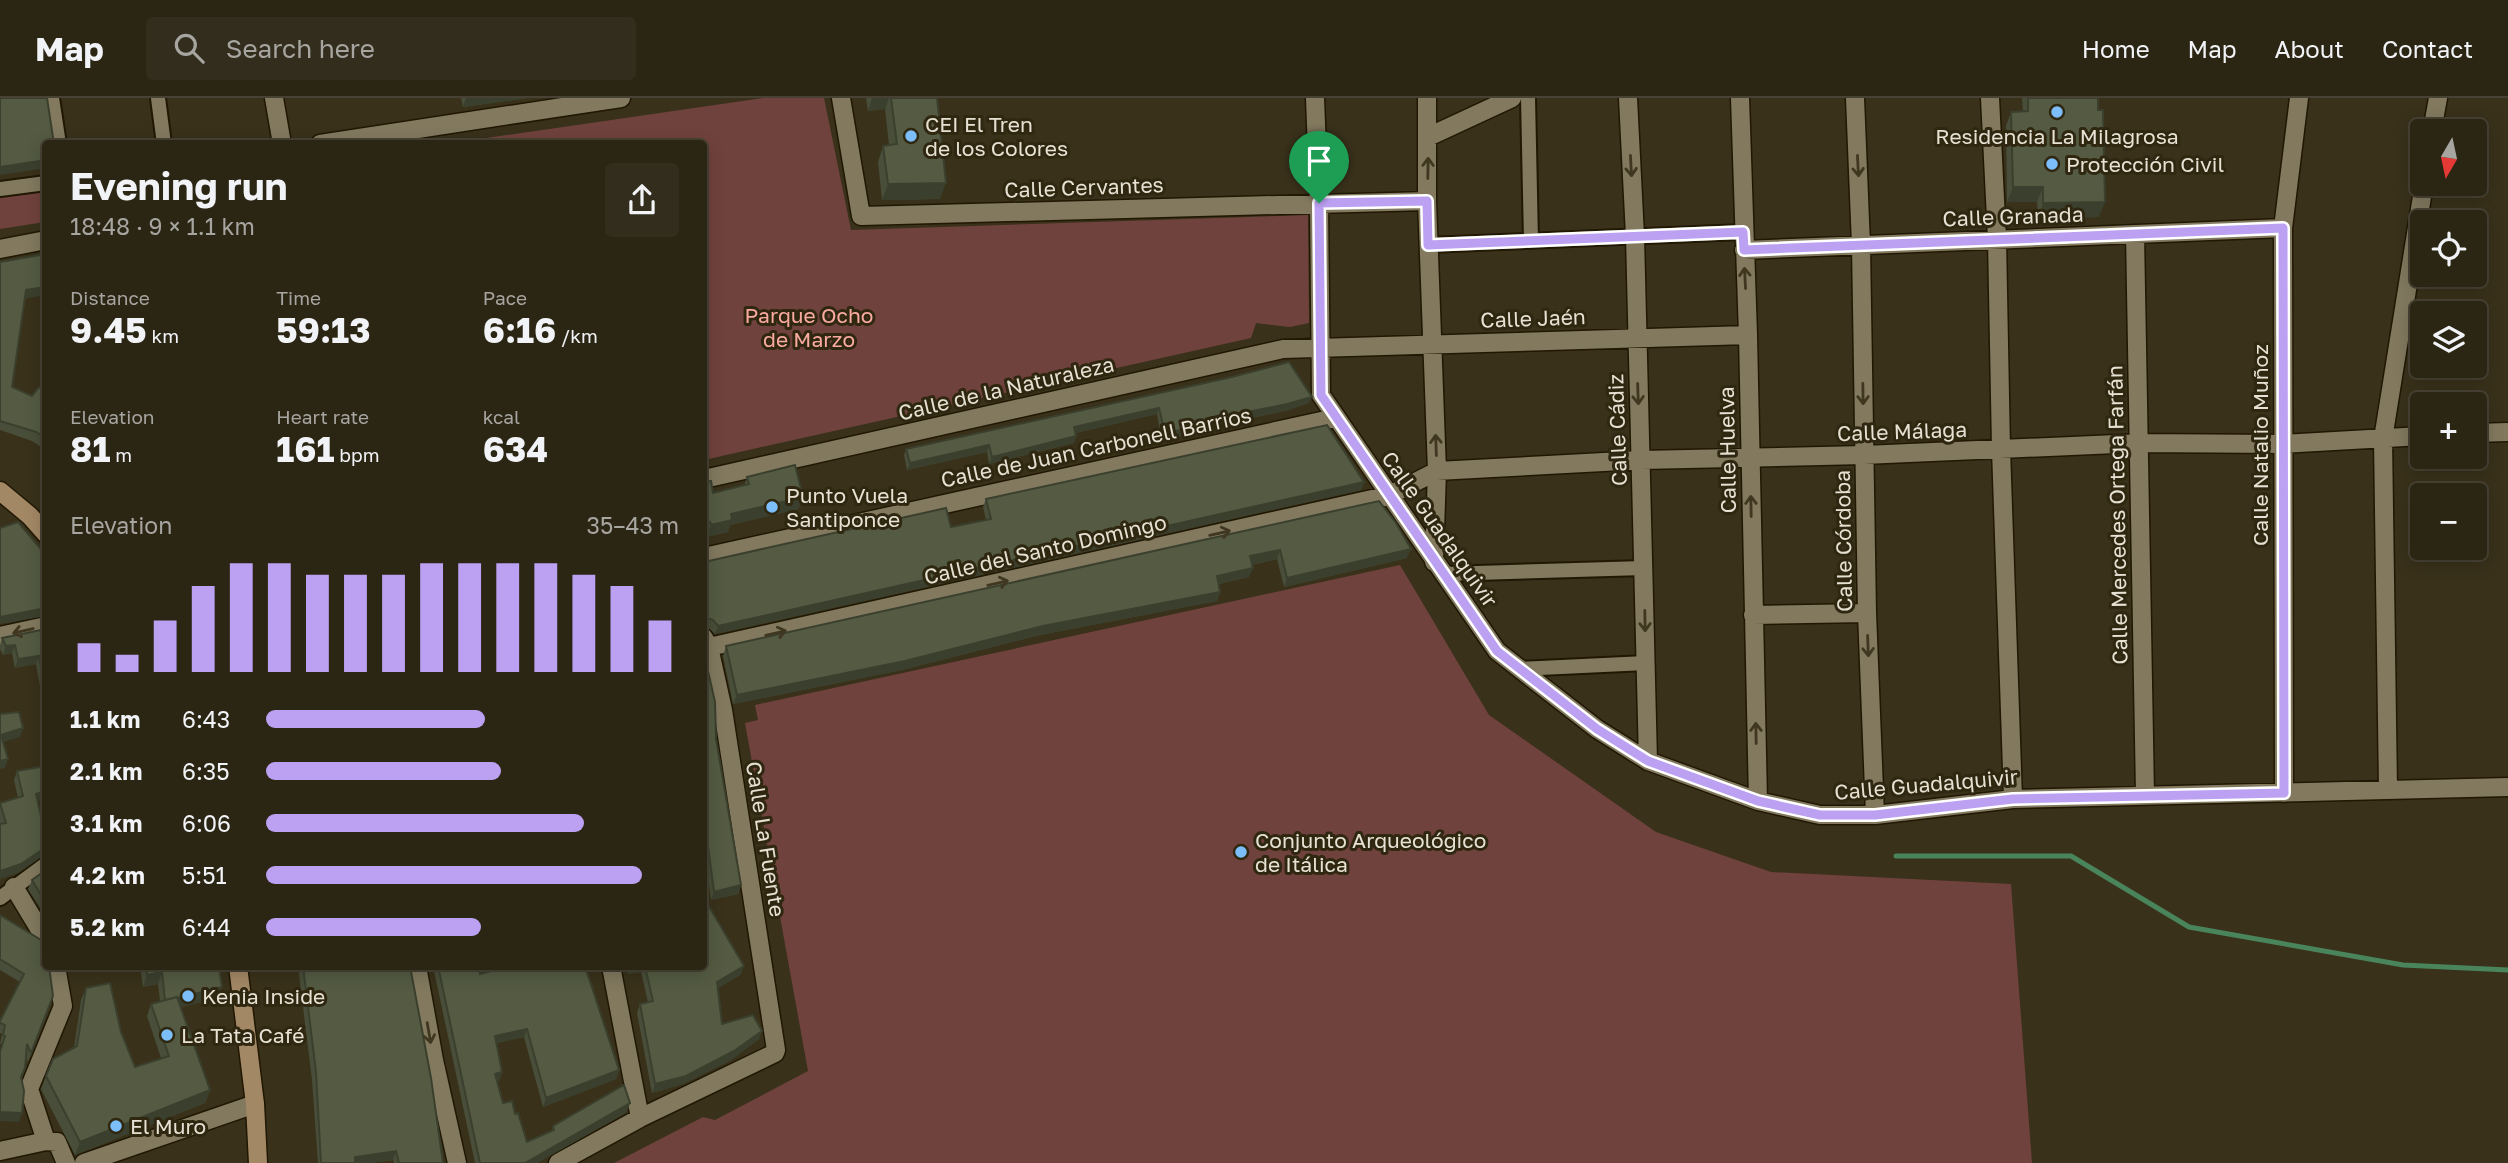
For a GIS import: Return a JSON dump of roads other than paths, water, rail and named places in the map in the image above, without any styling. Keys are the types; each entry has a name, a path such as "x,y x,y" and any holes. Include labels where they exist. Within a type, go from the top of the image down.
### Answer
{"main road":[{"path":"0,491 42,530"},
{"path":"239,970 256,1104 258,1163"}],"street":[{"path":"51,98 58,140"},
{"path":"158,98 163,140"},
{"path":"274,98 281,140"},
{"path":"346,140 621,98"},
{"name":"Calle Cervantes","path":"841,98 861,216 1427,201"},
{"name":"Calle Guadalquivir","path":"1315,98 1321,395 1497,651 1597,729 1648,761 1758,801 1820,815 1875,815 2013,799 2508,787"},
{"path":"1427,98 1428,245 1438,568 1644,568"},
{"path":"1428,137 1512,98"},
{"path":"1528,98 1531,242"},
{"name":"Calle Cádiz","path":"1628,98 1648,761"},
{"name":"Calle Huelva","path":"1740,98 1758,801"},
{"name":"Calle Córdoba","path":"1854,98 1861,245 1867,613 1875,815"},
{"path":"1990,98 1997,239 2013,799"},
{"name":"Calle Natalio Muñoz","path":"2284,793 2283,228 2299,98"},
{"path":"2434,119 2438,98"},
{"path":"0,189 42,184"},
{"path":"2388,790 2383,439 2422,196"},
{"name":"Calle Granada","path":"1428,245 1634,236 1861,245 2283,228"},
{"name":"Calle Mercedes Ortega Farfán","path":"2135,234 2145,795"},
{"path":"0,249 42,241"},
{"name":"Calle Jaén","path":"1319,349 1748,335"},
{"name":"Calle de la Naturaleza","path":"707,478 1283,349 1319,349"},
{"name":"Calle de Juan Carbonell Barrios","path":"707,556 1335,418"},
{"path":"2487,433 2508,432"},
{"name":"Calle Málaga","path":"1390,495 1437,471 1641,460 1749,459 2139,443 2282,444 2410,437"},
{"name":"Calle del Santo Domingo","path":"707,642 1390,495"},
{"path":"1753,615 1867,613"},
{"path":"0,636 42,627"},
{"name":"Calle La Fuente","path":"640,1118 775,1052 776,1049 707,652"},
{"path":"1520,668 1646,663"},
{"path":"42,867 7,892 42,935"},
{"path":"47,1142 29,1088 63,1006 57,970"},
{"path":"418,970 457,1163"},
{"path":"558,1163 640,1118 612,970"},
{"path":"84,1163 113,1158 256,1104"},
{"path":"0,1151 57,1142 66,1163"}],"waterway":[{"path":"1896,856 2071,856 2189,927 2403,965 2508,970"}],"place":[{"name":"Residencia La Milagrosa","path":"2057,112"},
{"name":"CEI El Tren de los Colores","path":"911,136"},
{"name":"Protección Civil","path":"2052,164"},
{"name":"Punto Vuela Santiponce","path":"772,507"},
{"name":"Conjunto Arqueológico de Itálica","path":"1241,852"},
{"name":"Kenia Inside","path":"188,996"},
{"name":"La Tata Café","path":"167,1035"},
{"name":"El Muro","path":"116,1126"}],"park label":[{"name":"Parque Ocho de Marzo","path":"809,327"}]}
